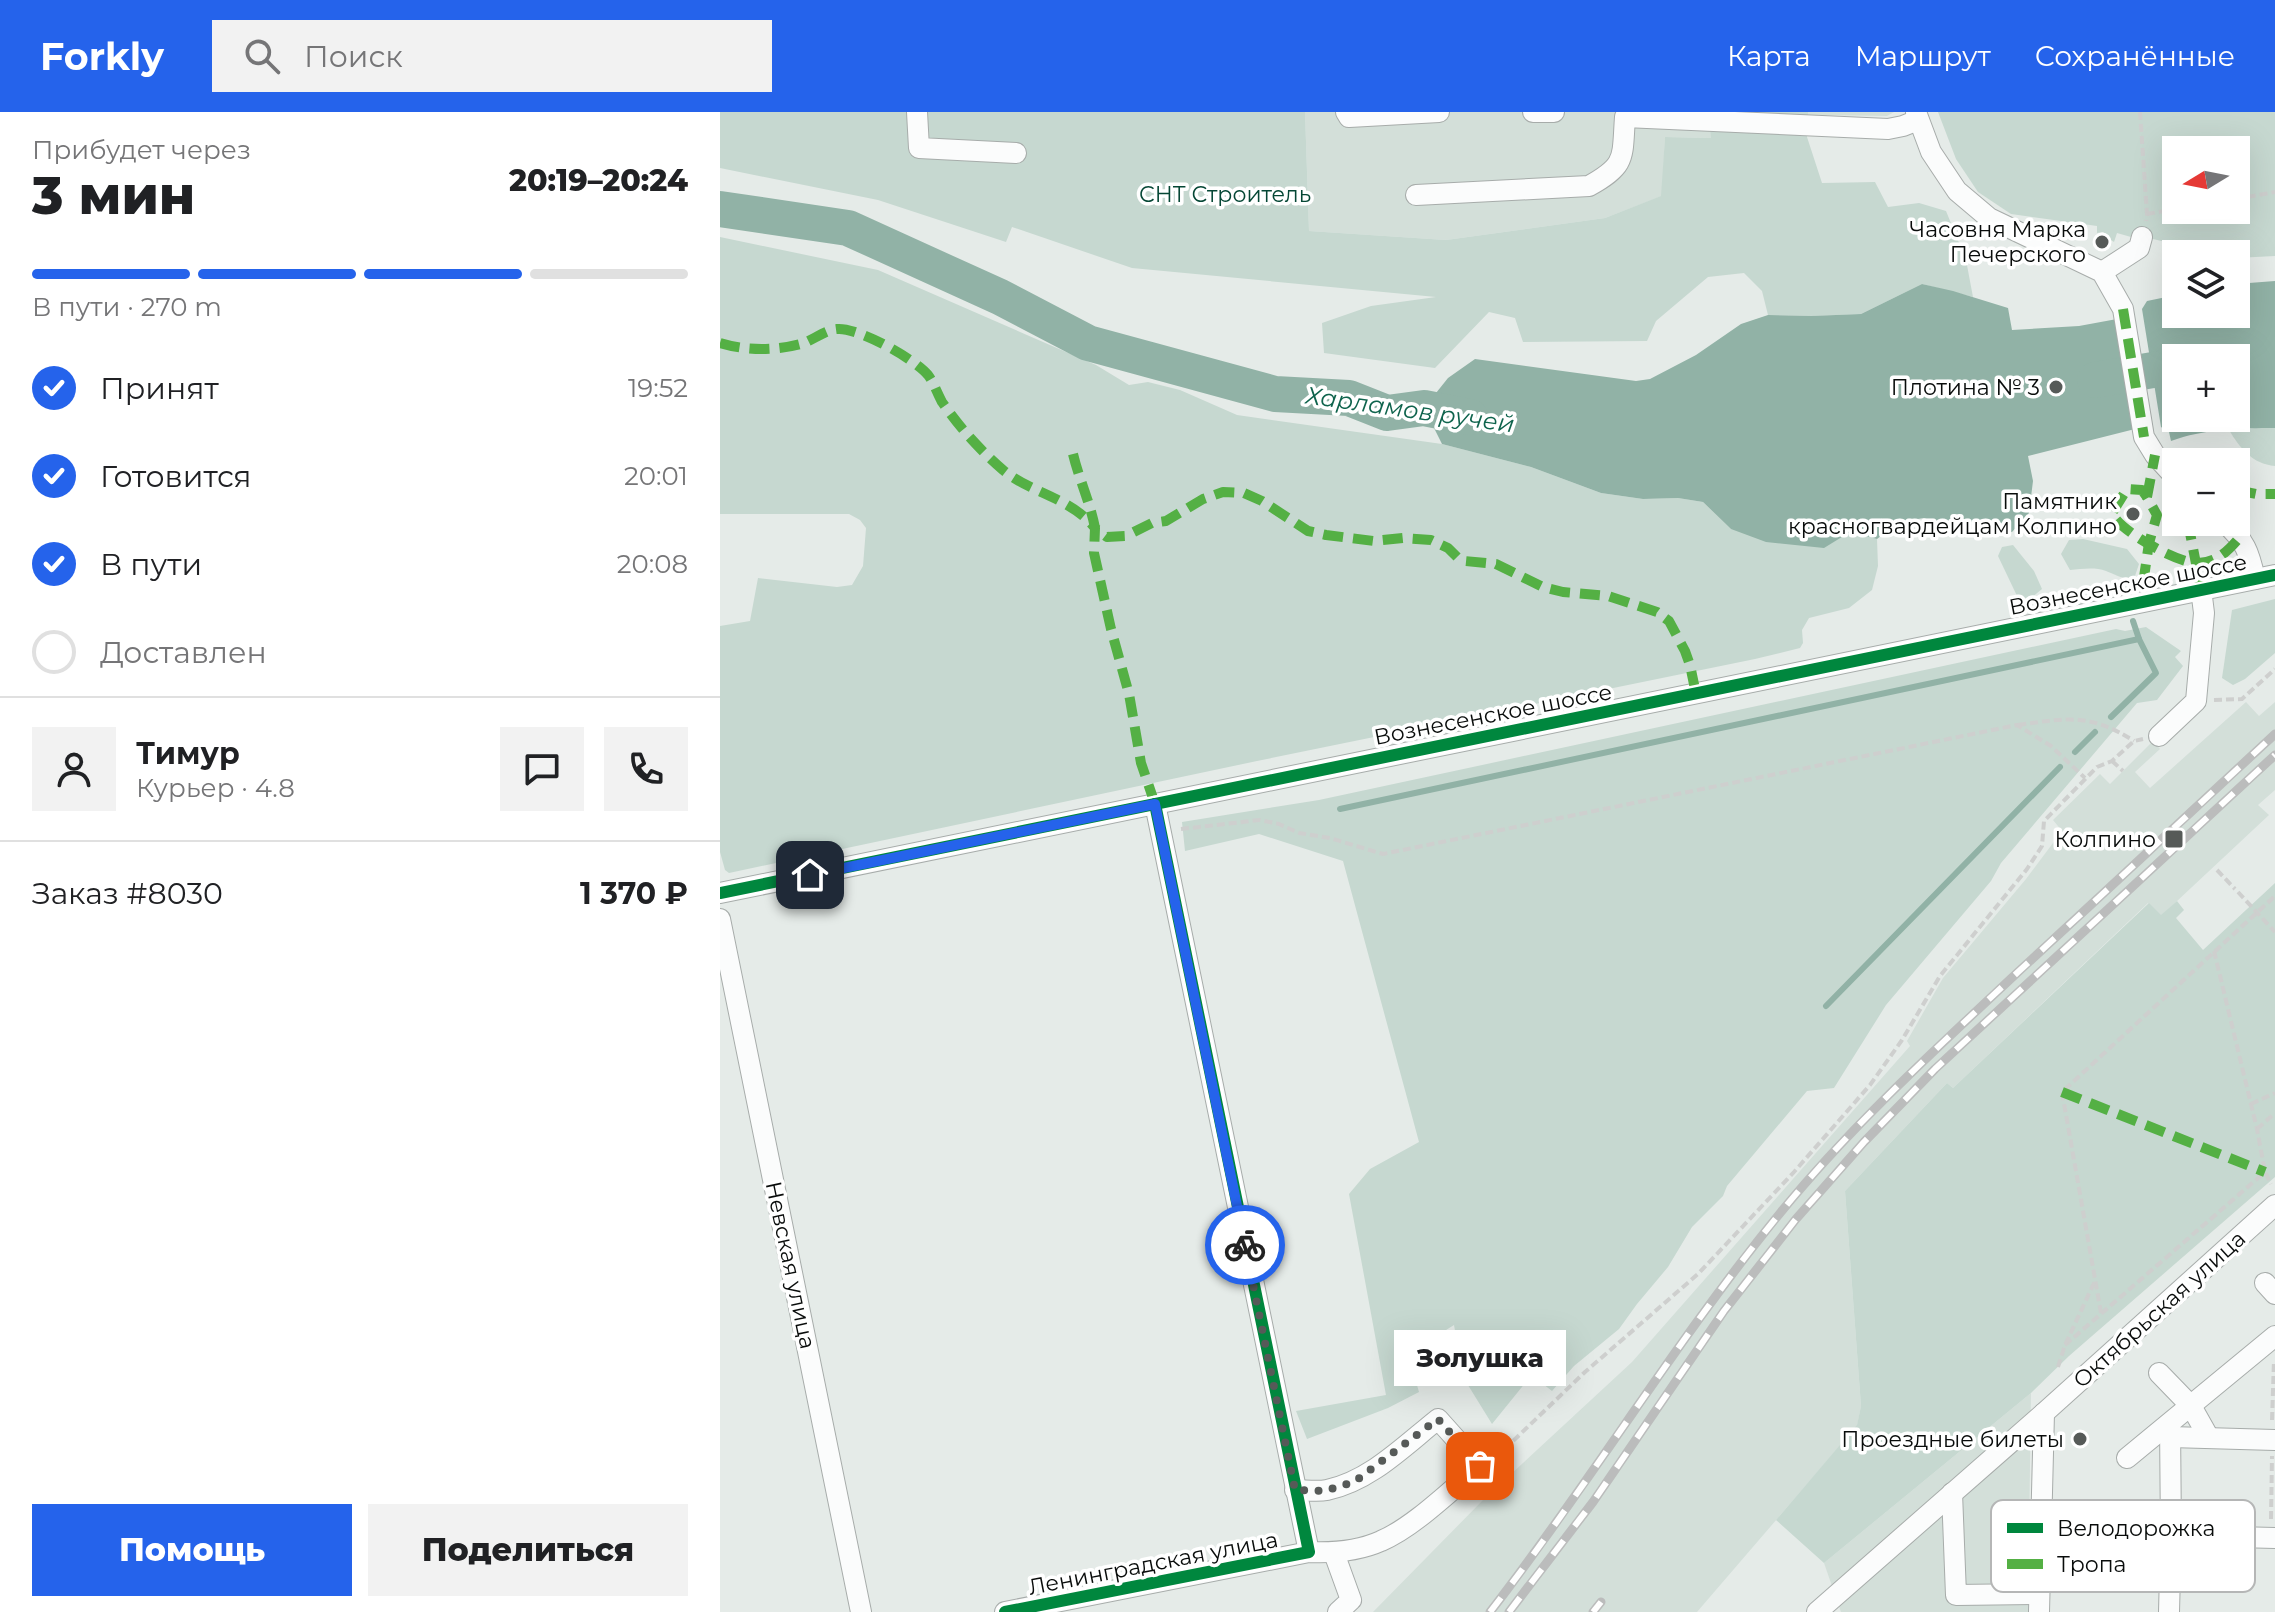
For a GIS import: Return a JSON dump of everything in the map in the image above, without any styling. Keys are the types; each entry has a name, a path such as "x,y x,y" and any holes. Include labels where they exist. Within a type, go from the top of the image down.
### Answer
{"street":[{"path":"917,112 919,148 1016,153"},
{"path":"1346,112 1349,117 1439,112"},
{"path":"1533,112 1554,112"},
{"path":"1416,195 1589,186 1609,175 1622,161 1624,115 1834,119 1888,129 1903,126 1917,116 1931,152 1957,191 1989,218 2102,272 2123,309 2144,437 2162,463"},
{"path":"2102,272 2139,248 2142,237"},
{"path":"2239,536 2265,577"},
{"name":"Вознесенское шоссе","path":"720,893 2265,577"},
{"path":"2159,736 2196,701 2204,613 2201,589"},
{"path":"1155,804 1309,1552"},
{"name":"Невская улица","path":"720,919 861,1612"},
{"name":"Октябрьская улица","path":"1817,1612 2275,1205"},
{"path":"2127,1458 2170,1430 2191,1406 2275,1336"},
{"path":"2159,1373 2191,1406 2209,1438"},
{"path":"2042,1500 2044,1413"},
{"path":"1295,1490 1324,1491 1354,1482 1438,1419 1480,1466"},
{"path":"2170,1430 2209,1438 2275,1440"},
{"path":"2170,1430 2171,1500"},
{"name":"Ленинградская улица","path":"1005,1612 1309,1552 1334,1553 1382,1541 1413,1521 1480,1466"},
{"path":"1952,1493 1956,1595 2039,1603"},
{"path":"2255,1537 2275,1538"},
{"path":"1334,1553 1351,1600 1338,1612"},
{"path":"2169,1612 2170,1592"}],"path":[{"path":"2140,112 2147,214 2142,237"},
{"path":"2250,196 2275,192"},
{"path":"2147,214 2162,211"},
{"path":"2196,701 2242,699 2275,669"},
{"path":"1180,829 1260,820 1383,854 2017,725 2070,718 2093,721 2114,728 2134,741"},
{"path":"2017,725 2051,746 2085,778"},
{"path":"1480,1466 1513,1441 1585,1372 1698,1274 1794,1172 1878,1074 1940,976 2027,869 2042,846 2044,821 2097,767 2112,761 2134,741 2159,736"},
{"path":"2112,761 2123,771"},
{"path":"2070,794 2075,799"},
{"path":"2217,870 2275,932"},
{"path":"2101,1313 2062,1092 2275,896"},
{"path":"2214,951 2265,1172 2271,1184"},
{"path":"2251,1104 2275,1093"},
{"path":"2257,1129 2275,1113"},
{"path":"2065,1345 2265,1172"},
{"path":"2058,1367 2095,1280"}],"shaded area":[{"path":"1305,112 1894,112 1887,116 1709,113 1712,138 1665,137 1662,196 1605,218 1446,240 1309,231"},
{"path":"2275,281 2275,428 2250,429 2250,344 2162,344 2161,427 2142,309 2147,301 2162,298 2162,328 2250,328 2250,283"},
{"path":"1922,284 2008,308 2012,330 2079,326 2117,319 2135,429 2028,456 2033,481 2029,513 2012,532 1969,535 1924,518 1899,522 1877,539 1850,532 1824,548 1766,542 1731,529 1703,502 1601,493 1531,467 1442,444 1424,408 1448,378 1475,359 1636,381 1650,379 1696,355 1741,324 1768,315 1861,314"},
{"path":"2169,432 2209,432 2183,437 2171,441"},
{"path":"2246,702 2259,716 2275,702 2275,790 2258,805 2269,815 2161,916 2148,903 1953,1088 1947,1083 1845,1191 1861,1406 1857,1426 1697,1612 1373,1612 1483,1500 1632,1362 1910,1046 1907,1041 1943,978 2062,831 2053,820 2100,774 2110,784 2153,741 2160,749 2135,772 2150,788"},
{"path":"2031,1393 2030,1500 1991,1500 1991,1592 2028,1592 2028,1612 1841,1612 1824,1563"}],"green space":[{"name":"СНТ Строитель","path":"720,112 1305,112 1309,231 1446,240 1605,218 1661,196 1665,137 1711,138 1709,112 1808,112 1807,137 1822,183 1875,182 1888,207 1919,203 1946,211 1966,260 1973,297 1922,284 1861,314 1768,315 1762,291 1744,273 1708,277 1656,321 1647,341 1523,342 1515,318 1489,312 1435,368 1324,353 1322,323 1371,306 1436,297 1132,268 1012,227 1006,242 878,200 720,168"},
{"path":"1938,112 2275,112 2275,256 2250,257 2250,240 2162,241 2117,233 2114,242 2103,232 2097,233 2097,226 2011,214 1978,192 1956,159"},
{"path":"720,237 878,270 1096,365 1129,385 1148,382 1180,390 1237,415 1442,444 1531,467 1601,493 1703,502 1731,529 1851,532 1877,539 1878,566 1872,590 1849,608 1809,618 1802,630 1803,643 1800,648 729,873 725,870 720,852 720,626 750,621 758,578 837,587 852,585 863,566 866,528 849,514 720,514"},
{"path":"2250,428 2275,428 2275,466 2250,455 2250,448 2243,448 2230,432 2250,432"},
{"path":"2083,539 2127,549 2139,564 2134,579 2097,569 2070,570 2061,554 2069,540"},
{"path":"2013,545 2034,571 2042,589 2031,598 2018,598 1998,556 2002,547"},
{"path":"2275,599 2275,653 2245,679 2233,685 2222,678 2232,610"},
{"path":"2146,627 2181,651 2175,657 2183,666 2157,700 2137,703 1886,1005 1834,1088 1807,1091 1727,1186 1723,1196 1692,1227 1668,1267 1619,1329 1574,1366 1552,1391 1539,1381 1526,1382 1492,1424 1463,1377 1454,1325 1408,1354 1419,1392 1388,1408 1307,1439 1296,1411 1386,1395 1349,1194 1370,1169 1419,1142 1343,861 1259,834 1185,851 1182,822 1319,800 2116,629 2125,631"},
{"path":"2275,883 2275,1177 2069,1356 2031,1393 1824,1563 1776,1520 1857,1425 1861,1406 1845,1191 1947,1083 1953,1088 2149,903 2161,915 2177,901 2184,910 2176,918 2203,950"}],"waterway":[{"name":"Харламов ручей","path":"720,209 848,228 1000,297 1088,343 1275,394 1349,398 1387,413 1424,408 1470,417"},
{"name":"Харламов ручей","path":"2095,380 2162,368"},
{"path":"2111,717 2156,673 2133,621"},
{"path":"1340,809 2139,639"},
{"path":"2075,752 2095,732"},
{"path":"1826,1006 2060,767"}],"railway":[{"path":"1490,1612 1705,1310 1808,1180 1926,1059 2275,734"},
{"path":"1509,1612 1593,1502 1724,1311 1796,1219 1864,1142 1935,1069 2275,755"},
{"path":"1593,1612 1601,1602"}],"marked path":[{"path":"2123,309 2144,437"},
{"path":"720,343 751,349 783,348 837,329 858,333 886,345 928,375 956,421 1003,470 1074,509 1095,528 1094,553 1129,694 1141,763 1155,804"},
{"path":"1073,454 1095,528 1107,537 1126,536 1152,523 1166,521 1203,499 1223,492 1244,493 1262,501 1308,531 1374,541 1403,538 1431,540 1465,561 1496,564 1543,587 1608,596 1657,612 1669,621 1685,651 1696,694"},
{"path":"2143,584 2157,515 2147,497 2155,455"},
{"path":"2147,497 2142,490 2127,489 2112,513 2137,537 2178,558 2198,563 2211,561 2227,551 2240,537"},
{"path":"2250,493 2275,494"},
{"path":"2191,536 2201,589"},
{"path":"2062,1092 2265,1172"}],"cycle path":[{"path":"720,893 2275,575"},
{"path":"1005,1612 1309,1552 1155,804"}],"way so far":[{"path":"1245,1245 1295,1490 1324,1491 1354,1482 1438,1419 1480,1466"}],"place":[{"name":"Часовня Марка Печерского","path":"2102,242"},
{"name":"Плотина № 3","path":"2056,387"},
{"name":"Памятник красногвардейцам Колпино","path":"2133,514"},
{"name":"Колпино","path":"2174,839"},
{"name":"Проездные билеты","path":"2080,1439"},
{"name":"Золушка","path":"1480,1466"}],"route":[{"path":"810,875 1155,804 1245,1245"}]}
